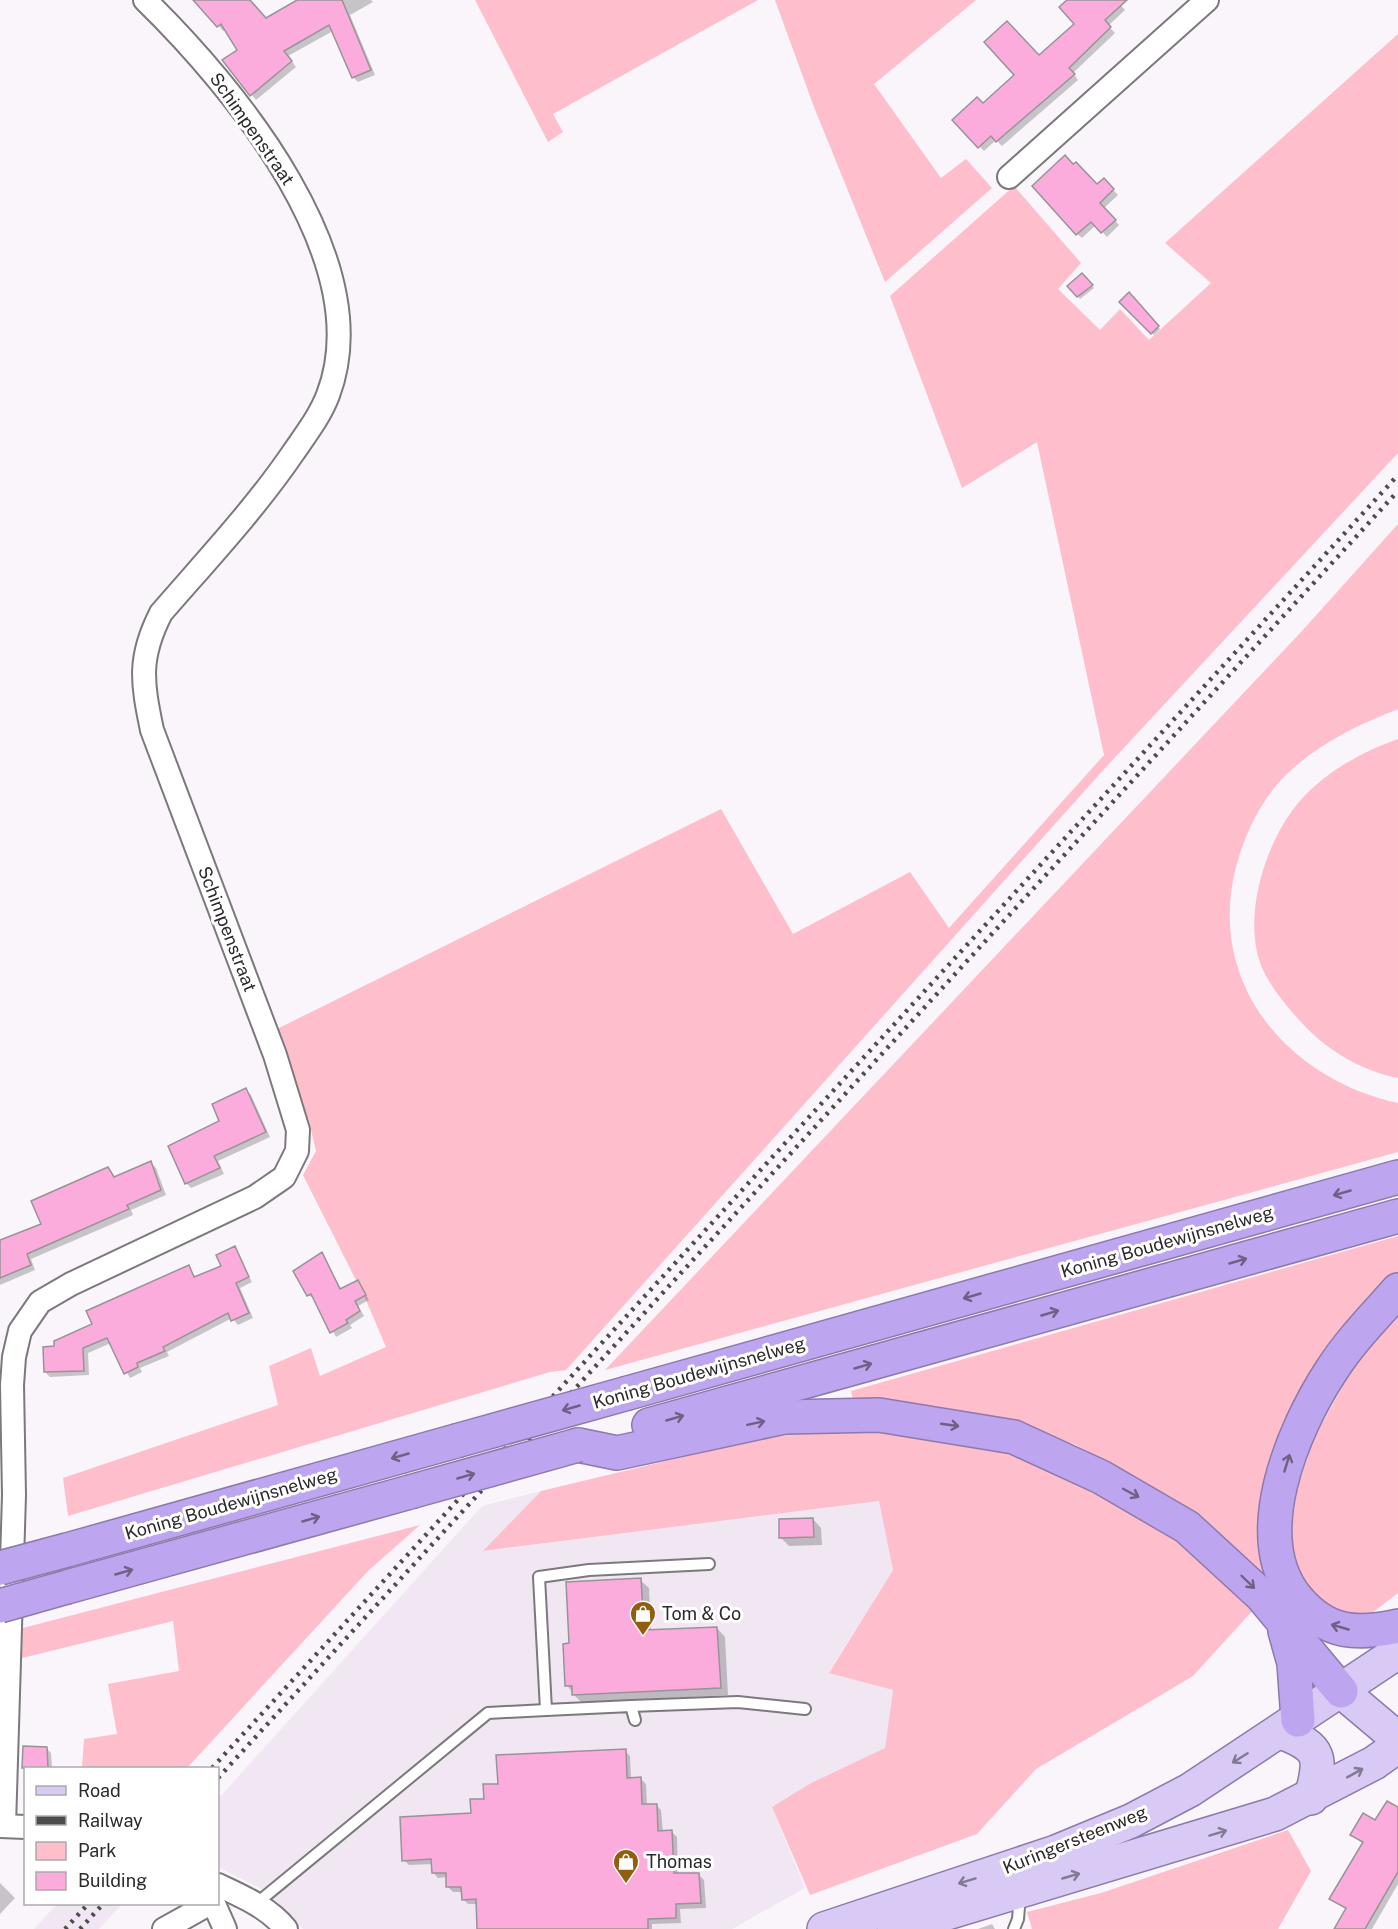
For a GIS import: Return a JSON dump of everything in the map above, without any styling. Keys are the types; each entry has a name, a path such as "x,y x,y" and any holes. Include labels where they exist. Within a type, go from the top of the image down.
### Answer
{"highway":[{"name":"Koning Boudewijnsnelweg","path":"0,1568 1398,1177"},
{"name":"Koning Boudewijnsnelweg","path":"0,1606 1398,1216"},
{"path":"1398,1290 1331,1370 1308,1410 1289,1457 1279,1492 1274,1528 1278,1562 1293,1594 1311,1615 1338,1629 1368,1632 1398,1626"},
{"path":"578,1445 617,1453 784,1417 879,1415 1014,1437 1101,1477 1187,1527 1261,1595 1341,1691"},
{"path":"1284,1624 1294,1663 1290,1726"}],"main road":[{"name":"Kuringersteenweg","path":"824,1929 1056,1852 1131,1821 1190,1790 1290,1726 1398,1652"},
{"path":"1341,1691 1398,1739"},
{"path":"1290,1726 1317,1755 1319,1768 1311,1798"},
{"name":"Kuringersteenweg","path":"905,1928 1021,1890 1230,1829 1311,1798 1374,1763 1398,1746"}],"street":[{"name":"Schimpenstraat","path":"10,1826 7,1495 14,1461 12,1385 14,1357 10,1329 40,1302 71,1284 255,1197 284,1177 297,1151 298,1130 275,1055 152,730 142,686 142,665 149,635 160,613 272,484 312,425 327,397 337,370 341,333 335,294 312,222 283,168 228,91 145,0"},
{"path":"1009,177 1207,0"},
{"path":"0,1438 14,1461"},
{"path":"219,1895 257,1903 277,1918 286,1929"},
{"path":"164,1929 200,1905"},
{"path":"219,1905 225,1929"}],"lane":[{"path":"546,1710 539,1577 589,1570 709,1564"},
{"path":"257,1903 488,1713 738,1702 805,1709"},
{"path":"631,1706 635,1720"},
{"path":"1014,1929 1018,1919 1021,1890"}],"shaded area":[{"path":"541,1491 484,1551 880,1501 893,1570 829,1672 893,1690 885,1748 811,1783 772,1807 805,1888 732,1929 303,1929 269,1893 219,1868 219,1798 482,1506"},
{"path":"56,1905 121,1905 99,1929 34,1929"}],"green space":[{"path":"475,0 758,0 553,114 563,132 548,142"},
{"path":"775,0 976,0 874,84 941,178 966,159 992,188 885,282 814,107"},
{"path":"1398,34 1398,453 1107,766 566,1370 550,1372 68,1516 63,1478 278,1405 269,1366 311,1348 320,1376 386,1347 366,1300 303,1175 316,1151 309,1121 273,1031 721,809 793,934 910,872 949,928 1104,755 1037,442 962,488 890,296 1014,186 1081,263 1058,289 1100,330 1120,309 1149,340 1211,283 1165,243"},
{"path":"1398,524 1398,709 1366,722 1322,746 1295,767 1274,788 1260,809 1243,843 1236,867 1230,909 1233,949 1245,986 1264,1019 1290,1048 1322,1072 1358,1091 1398,1103 1398,1152 605,1370 1302,631"},
{"path":"1398,739 1398,1078 1371,1070 1332,1050 1296,1017 1265,974 1254,932 1259,885 1275,839 1286,819 1309,791 1332,772 1371,750"},
{"path":"1398,1236 1398,1273 1353,1323 1293,1415 1277,1588 1181,1504 1074,1444 967,1417 854,1405 851,1391"},
{"path":"1398,1313 1398,1593 1359,1623 1324,1610 1304,1584 1292,1553 1291,1530 1298,1486 1313,1440 1356,1362"},
{"path":"889,1429 972,1441 1049,1465 1162,1523 1254,1609 1193,1676 1036,1769 977,1834 810,1895 772,1807 811,1783 885,1748 893,1690 829,1673 893,1570 879,1501 483,1551 541,1491 779,1434"},
{"path":"420,1525 368,1571 188,1767 82,1767 84,1739 117,1734 108,1684 179,1671 173,1621 18,1659 19,1629"},
{"path":"1288,1830 1311,1871 1278,1929 1032,1929 1027,1912 1101,1893"}],"building":[{"path":"193,0 250,0 266,18 297,0 342,0 371,70 352,78 329,25 284,51 292,61 250,96 222,60 237,50 221,24 217,27"},
{"path":"1067,0 1127,0 1105,20 1111,27 1069,68 1075,74 996,142 991,136 978,148 952,120 977,97 983,103 1014,75 984,42 1007,21 1039,55 1074,24 1059,7"},
{"path":"1065,155 1073,164 1076,162 1097,184 1104,178 1114,189 1100,203 1116,220 1101,233 1091,222 1076,235 1032,186"},
{"path":"1082,273 1093,285 1077,297 1067,286"},
{"path":"1129,292 1159,326 1151,334 1119,302"},
{"path":"246,1088 266,1132 214,1156 220,1168 185,1184 168,1146 219,1121 212,1104"},
{"path":"151,1161 161,1190 127,1205 129,1209 27,1254 31,1265 0,1278 0,1240 41,1224 31,1201 108,1167 114,1177"},
{"path":"235,1246 249,1277 236,1283 249,1313 231,1321 228,1313 163,1347 165,1351 137,1363 138,1367 124,1374 107,1338 83,1348 84,1371 44,1372 43,1347 54,1346 54,1341 92,1324 86,1311 189,1265 194,1277 221,1266 216,1255"},
{"path":"322,1252 340,1289 358,1280 366,1295 355,1301 360,1311 346,1320 348,1323 330,1333 311,1294 307,1296 293,1271"},
{"path":"813,1518 814,1537 779,1538 779,1519"},
{"name":"Tom & Co","path":"641,1578 644,1630 717,1627 721,1688 572,1695 572,1686 565,1686 563,1644 569,1643 566,1582"},
{"path":"23,1746 47,1747 48,1767 22,1768"},
{"path":"626,1749 627,1778 641,1777 642,1804 657,1804 658,1831 672,1830 674,1873 699,1873 701,1903 676,1904 676,1918 648,1919 648,1929 477,1929 476,1899 462,1900 461,1887 446,1887 446,1873 432,1873 431,1859 402,1861 400,1817 471,1813 470,1799 484,1799 483,1784 498,1784 496,1755"},
{"path":"1387,1801 1398,1807 1398,1872 1365,1929 1334,1929 1346,1908 1329,1899 1363,1842 1350,1835 1363,1813 1375,1820"}],"railway":[{"path":"213,1767 1398,475"},
{"path":"219,1777 1398,491"},
{"path":"65,1929 87,1905"},
{"path":"80,1929 102,1905"}],"place":[{"name":"Tom & Co","path":"643,1637"},
{"name":"Thomas","path":"626,1885"}]}
